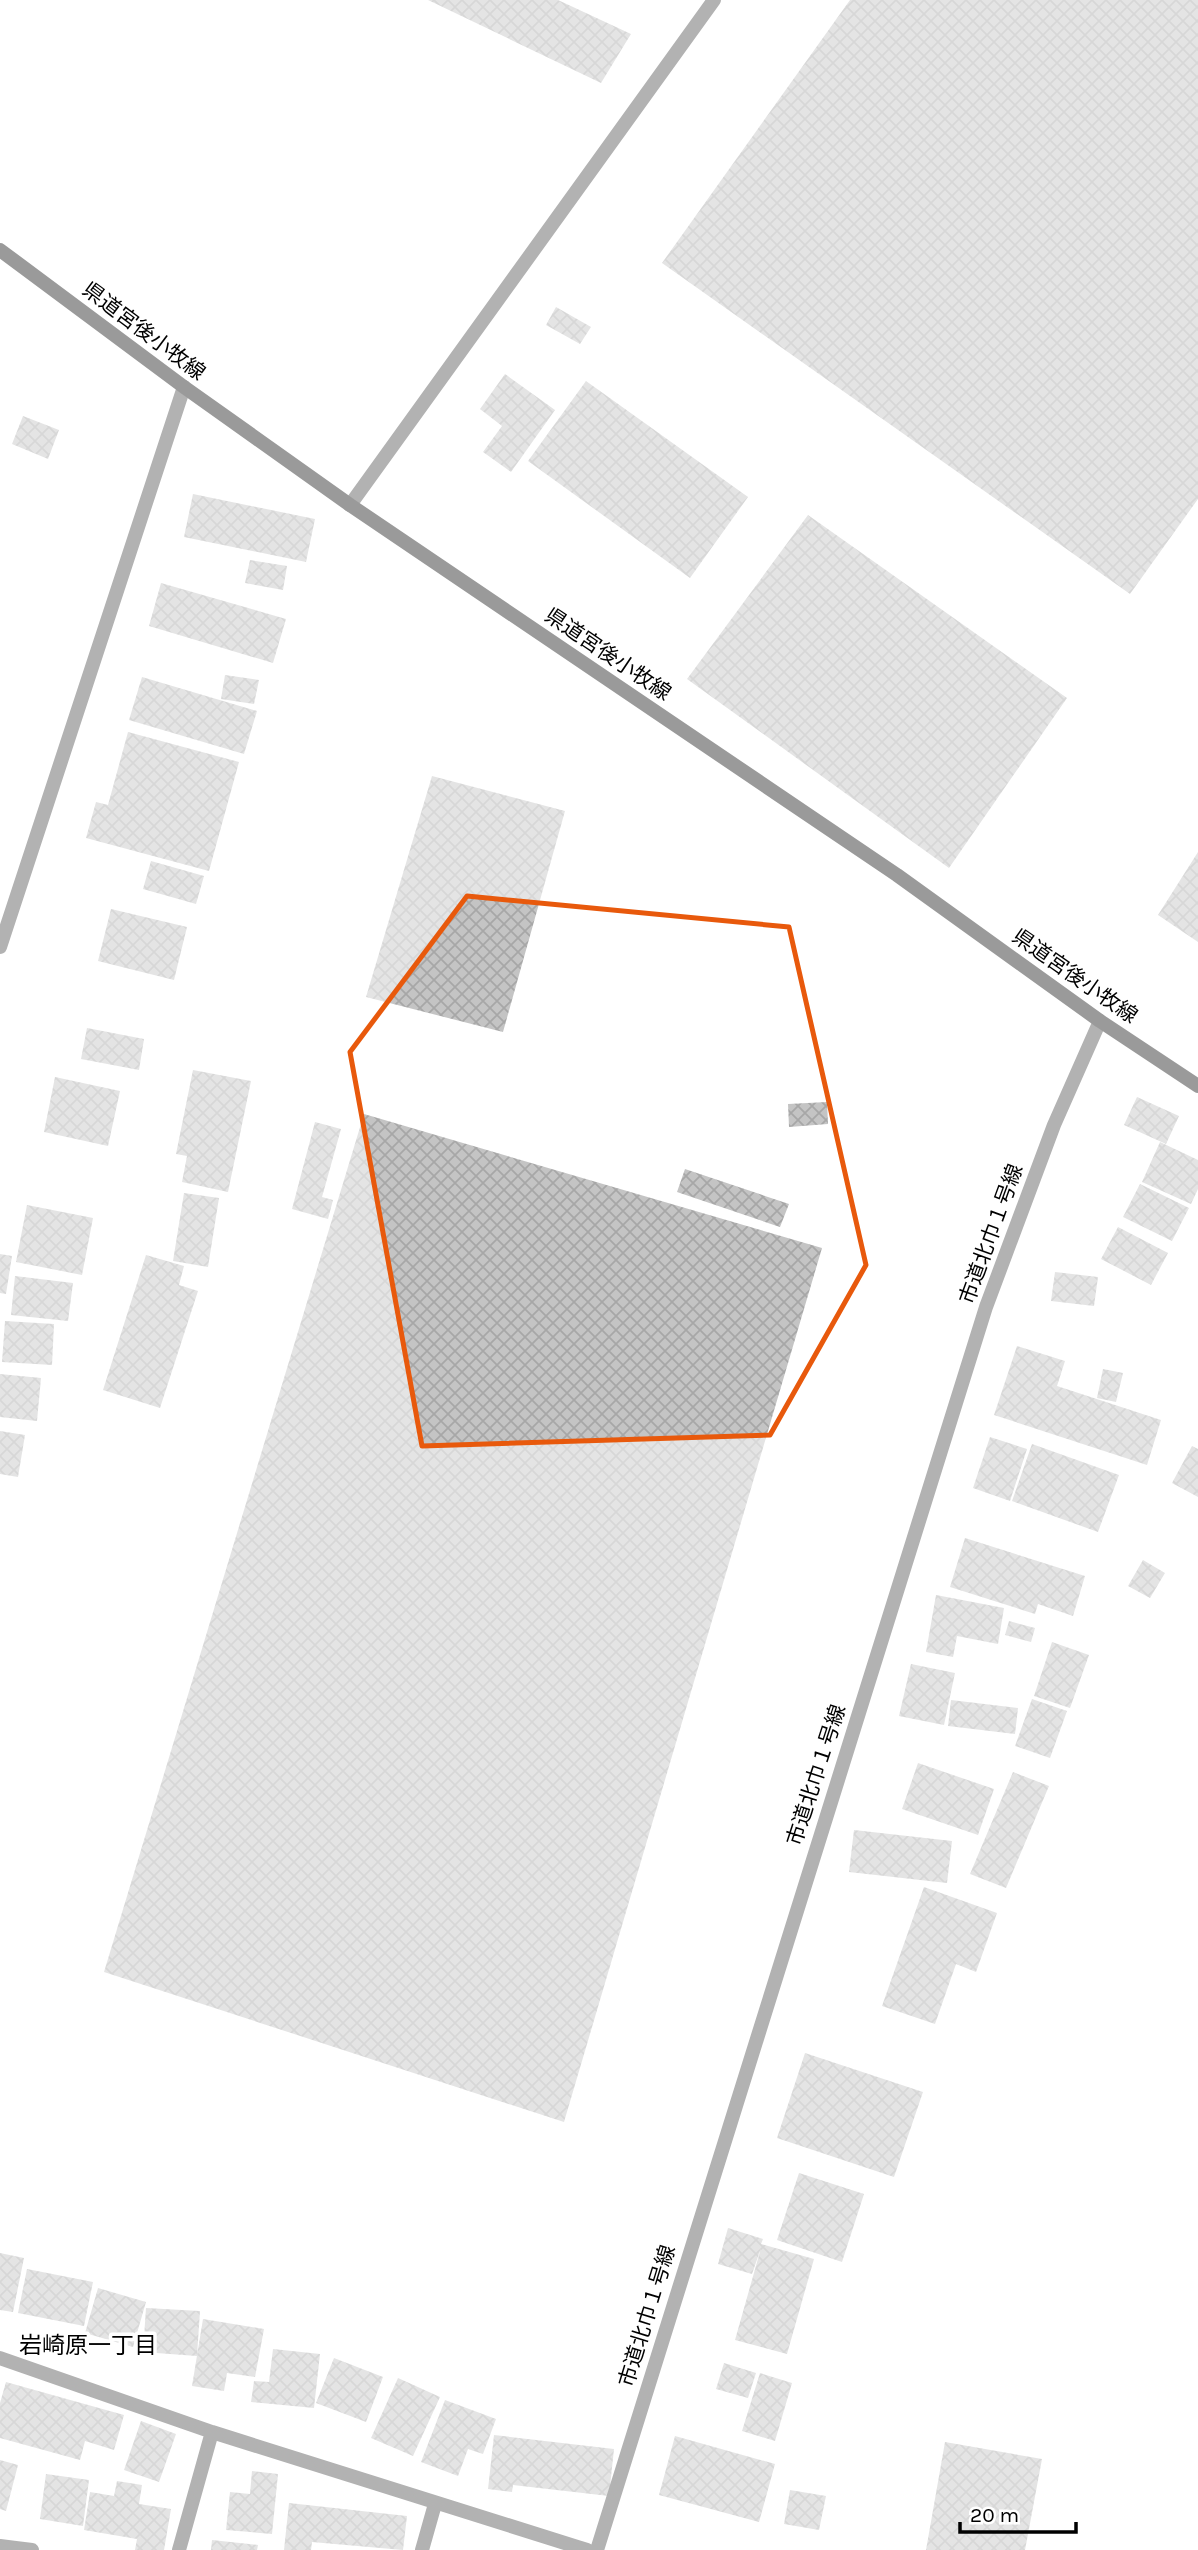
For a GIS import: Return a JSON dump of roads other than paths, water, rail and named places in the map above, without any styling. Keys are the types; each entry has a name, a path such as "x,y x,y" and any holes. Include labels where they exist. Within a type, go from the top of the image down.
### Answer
{"main road":[{"name":"県道宮後小牧線","path":"0,250 184,387 350,505 897,875 1100,1021 1198,1086"}],"street":[{"path":"350,505 714,0"},
{"path":"0,947 184,387"},
{"name":"市道北巾１号線","path":"597,2550 986,1307 1054,1125 1100,1021"},
{"path":"0,2358 435,2504 587,2550"},
{"path":"179,2550 212,2431"},
{"path":"422,2550 435,2504"},
{"path":"0,2546 32,2550"}],"district":[{"name":"岩崎原一丁目","path":"88,2345"}]}
